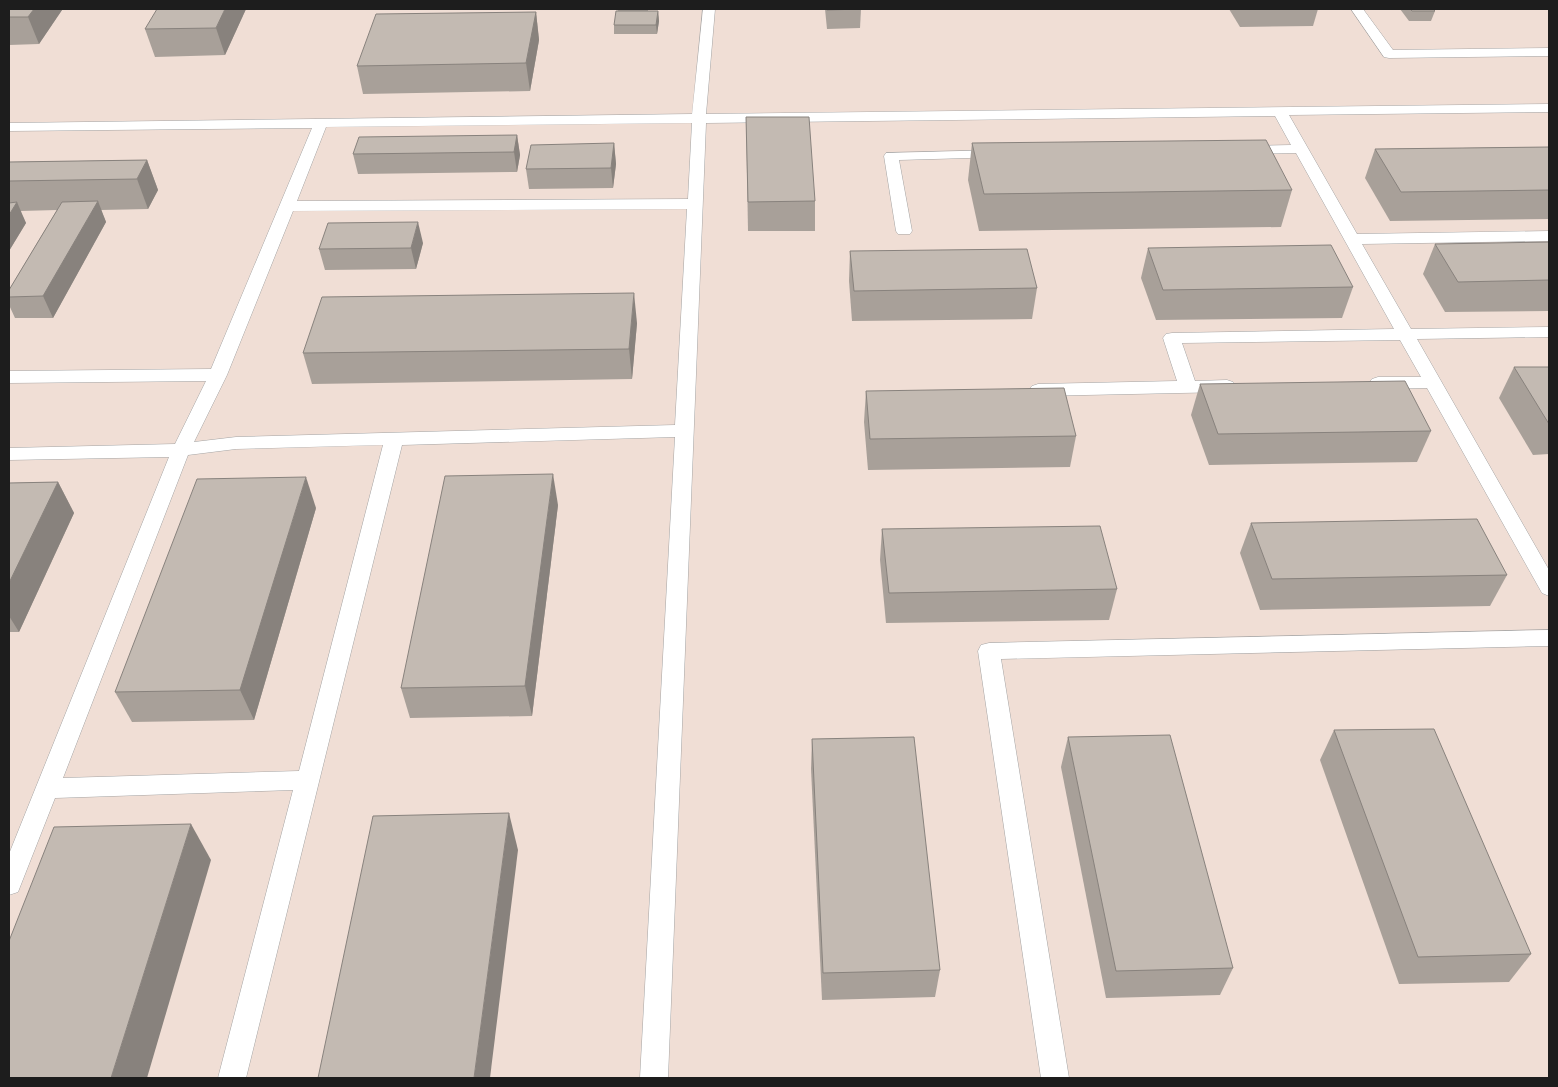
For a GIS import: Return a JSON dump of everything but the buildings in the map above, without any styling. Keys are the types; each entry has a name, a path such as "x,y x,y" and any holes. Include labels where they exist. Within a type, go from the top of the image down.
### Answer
{"lane":[{"path":"654,1078 699,118 709,9"},
{"path":"1357,9 1389,54 1549,52"},
{"path":"9,127 1549,108"},
{"path":"1280,112 1549,588"},
{"path":"9,884 181,450 218,375 320,123"},
{"path":"1231,150 1301,149"},
{"path":"904,231 891,156 1011,154"},
{"path":"287,206 695,204"},
{"path":"1352,239 1549,236"},
{"path":"1188,387 1172,338 1549,332"},
{"path":"9,377 218,375"},
{"path":"1364,384 1432,382"},
{"path":"1020,390 1247,386"},
{"path":"9,454 181,450 236,443 685,431"},
{"path":"232,1078 394,440"},
{"path":"1055,1078 989,651 1549,638"},
{"path":"48,788 307,780"}],"shaded area":[{"path":"9,9 1549,9 1549,1078 9,1078"}]}
